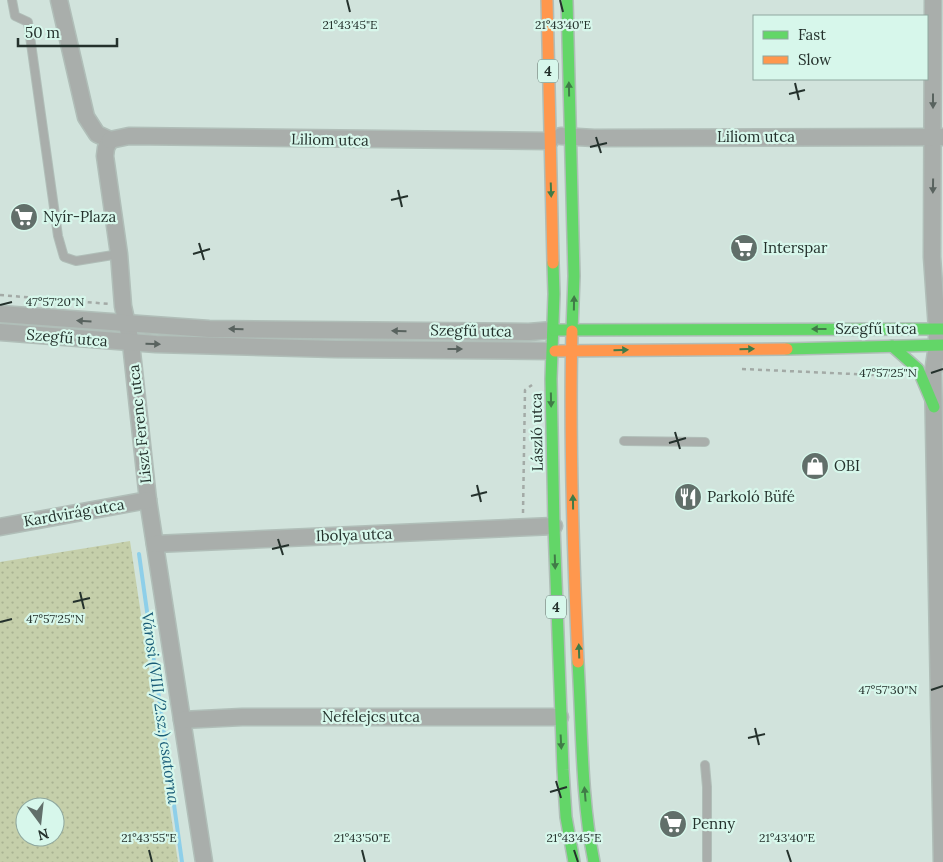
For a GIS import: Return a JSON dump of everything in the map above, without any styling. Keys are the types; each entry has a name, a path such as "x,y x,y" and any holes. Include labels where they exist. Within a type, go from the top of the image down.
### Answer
{"main road":[{"name":"László utca","path":"547,0 554,294 550,379 554,526 560,717 566,817 574,862"},
{"name":"4","path":"567,0 574,276 572,350 574,568 582,758 590,842 594,862"},
{"name":"Szegfű utca","path":"552,330 940,337"},
{"name":"Szegfű utca","path":"552,351 730,350 892,346 940,337"},
{"path":"892,346 918,368 934,406"}],"street":[{"path":"59,0 86,117 97,134 110,140"},
{"path":"933,0 938,137 932,257 940,337 933,373 939,530 942,862"},
{"path":"549,112 558,133 562,137 570,138"},
{"name":"Liliom utca","path":"110,140 129,136 550,141"},
{"name":"Liliom utca","path":"570,138 938,137"},
{"name":"Liszt Ferenc utca","path":"110,140 106,148 106,156 124,306 131,343 148,500 204,862"},
{"name":"Szegfű utca","path":"0,314 209,329 529,332 552,330"},
{"name":"Szegfű utca","path":"0,332 131,343 336,349 552,351"},
{"name":"Kardvirág utca","path":"0,526 148,500"},
{"name":"Ibolya utca","path":"155,544 554,526"},
{"name":"Nefelejcs utca","path":"182,720 242,717 560,717"}],"lane":[{"path":"12,0 14,16 28,22 58,236 64,257 76,261 119,254"},
{"path":"624,441 705,442"},
{"path":"705,765 708,787 708,860"}],"path":[{"path":"0,295 124,306"},
{"path":"741,369 898,376 918,368"},
{"path":"523,528 525,390 538,380"}],"green space":[{"path":"130,541 178,862 0,862 0,562"}],"waterway":[{"name":"Városi (VIII/2.sz.) csatorna","path":"139,554 182,862"}],"traffic: fast":[{"path":"567,0 574,276 572,331"},
{"path":"553,263 554,294 551,379 554,526 563,770 566,817 574,862"},
{"path":"554,330 943,329"},
{"path":"787,349 943,345"},
{"path":"892,346 918,369 934,407"},
{"path":"578,662 584,788 594,862"}],"traffic: slow":[{"path":"547,0 553,263"},
{"path":"572,331 572,496 578,662"},
{"path":"555,351 787,349"}],"place":[{"name":"Nyír-Plaza","path":"24,217"},
{"name":"Interspar","path":"744,248"},
{"name":"OBI","path":"815,466"},
{"name":"Parkoló Büfé","path":"688,497"},
{"name":"Penny","path":"673,824"}]}
